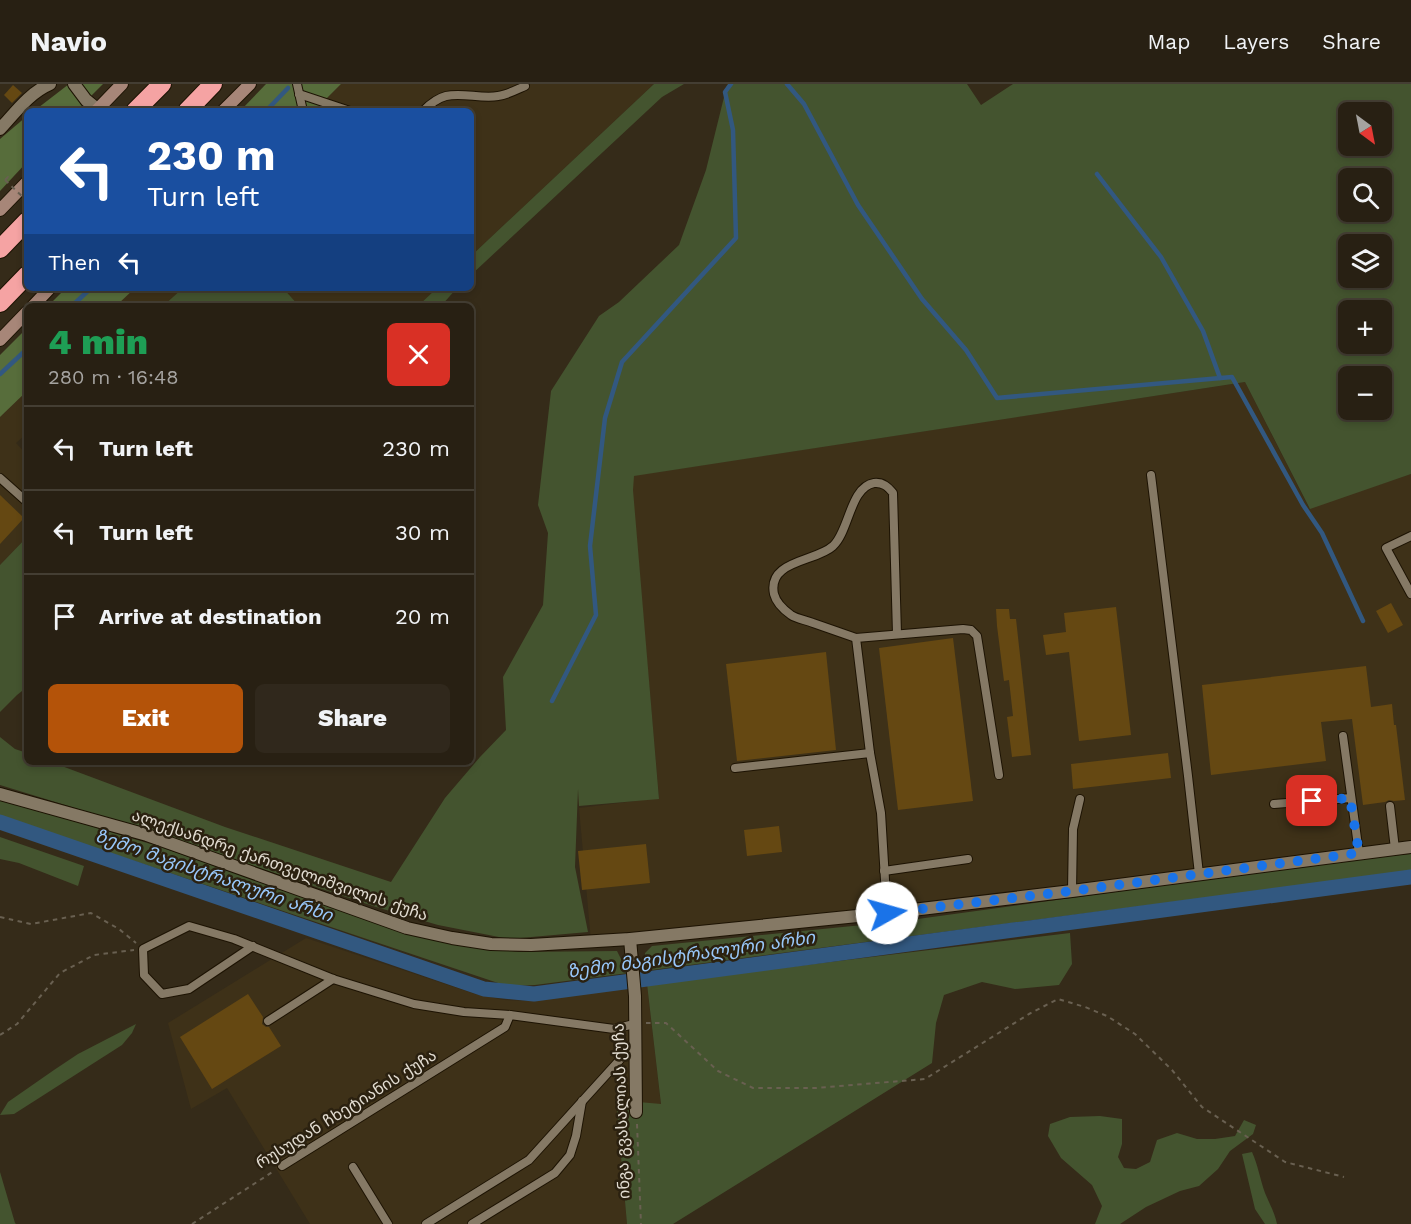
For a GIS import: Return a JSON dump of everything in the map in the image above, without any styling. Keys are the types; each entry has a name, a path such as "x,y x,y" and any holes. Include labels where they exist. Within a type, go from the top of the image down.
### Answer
{"highway":[{"path":"138,108 162,84"},
{"path":"190,108 213,84"},
{"path":"0,249 24,224"},
{"path":"0,303 24,278"}],"street":[{"path":"74,84 94,108"},
{"path":"98,108 122,84"},
{"path":"226,108 250,84"},
{"path":"0,129 42,85"},
{"path":"0,210 24,185"},
{"path":"36,303 47,291"},
{"path":"0,340 24,315"},
{"name":"ალექსანდრე ქართველიშვილის ქუჩა","path":"0,794 147,835 407,928 491,944 531,945 630,939 887,913 1411,846"},
{"name":"ინგა გვასალიას ქუჩა","path":"630,939 635,996 636,1112"}],"lane":[{"path":"297,84 302,108"},
{"path":"426,108 445,96 500,96 525,86"},
{"path":"299,94 341,108"},
{"path":"1151,475 1199,874"},
{"path":"0,478 24,499"},
{"path":"897,634 893,493 888,486 872,483 863,488 837,541 831,548 821,554 784,567 774,579 774,594 780,605 792,616 856,638 971,630 977,636 980,646 999,775"},
{"path":"1411,536 1386,548 1411,594"},
{"path":"856,638 870,753 881,813 887,913"},
{"path":"1343,736 1359,853"},
{"path":"735,768 870,753"},
{"path":"1274,804 1350,798"},
{"path":"1072,891 1073,829 1080,799"},
{"path":"1390,806 1395,849"},
{"path":"884,871 968,859"},
{"path":"253,946 189,989 162,994 144,975 142,949 189,926 253,946 333,980 414,1004 614,1029 634,1024"},
{"path":"268,1021 333,980"},
{"name":"რუსუდან ჩხეტიანის ქუჩა","path":"282,1166 505,1027 510,1015"},
{"path":"426,1224 529,1160 635,1043"},
{"path":"472,1224 555,1173 570,1155 582,1101"},
{"path":"352,1167 388,1224"}],"path":[{"path":"10,180 8,177 5,180 24,198"},
{"path":"0,916 31,924 92,913 119,929 142,949"},
{"path":"0,1035 17,1024 60,973 94,955 142,949"},
{"path":"634,1024 666,1023 718,1071 753,1088 816,1089 926,1079 1029,1014 1058,999 1107,1016 1135,1034 1172,1070 1202,1107 1285,1162 1344,1177"},
{"name":"ინგა გვასალიას ქუჩა","path":"636,1112 640,1224"},
{"name":"რუსუდან ჩხეტიანის ქუჩა","path":"192,1224 282,1166"}],"shaded area":[{"path":"341,84 654,84 474,253 474,108 317,108"},
{"path":"132,291 180,291 166,303 119,303"},
{"path":"286,291 434,291 421,303 296,303"},
{"path":"1245,382 1309,508 1411,474 1411,847 591,941 579,808 659,798 631,476"},
{"path":"24,394 24,436 16,443 24,452 24,540 0,565 0,417"},
{"path":"306,938 475,994 504,1000 528,1001 647,984 661,1105 616,1100 627,1224 310,1224 227,1088 191,1109 168,1023"}],"green space":[{"path":"69,84 103,84 79,108 38,108"},
{"path":"266,84 341,84 317,108 243,108"},
{"path":"654,84 684,84 662,97 474,272 474,253"},
{"path":"729,84 967,84 981,105 1013,84 1411,84 1411,474 1310,509 1245,382 634,476 633,490 659,799 579,806 578,789 575,867 588,932 509,939 438,925 0,785 0,737 15,749 24,752 24,765 59,765 225,827 391,882 445,798 506,730 503,677 543,605 548,533 538,505 551,391 599,316 619,302 679,245 706,170"},
{"path":"24,119 24,165 0,191 0,139"},
{"path":"63,291 132,291 119,303 51,303"},
{"path":"180,291 286,291 296,303 166,303"},
{"path":"434,291 454,291 444,303 421,303"},
{"path":"24,331 24,394 0,417 0,355"},
{"path":"24,540 24,689 0,712 0,565"},
{"path":"0,799 154,845 368,919 459,944 519,952 617,951 628,973 535,985 513,986 498,983 0,816"},
{"path":"0,837 84,866 78,886 19,863 0,859"},
{"path":"1411,854 1411,871 644,971 645,953 652,946 903,921 1290,868"},
{"path":"1070,933 1072,964 1059,985 1015,989 982,982 944,995 936,1023 932,1063 673,1224 627,1224 616,1100 661,1104 647,984"},
{"path":"136,1024 122,1045 14,1114 0,1115 8,1102 54,1070 78,1054"},
{"path":"1100,1116 1122,1119 1122,1144 1118,1157 1124,1168 1136,1169 1150,1162 1157,1140 1177,1133 1197,1139 1235,1136 1244,1120 1256,1125 1253,1134 1230,1151 1218,1169 1199,1186 1180,1191 1146,1207 1120,1224 1095,1224 1102,1206 1092,1185 1061,1158 1048,1136 1050,1124 1070,1117"},
{"path":"1252,1152 1277,1224 1265,1224 1255,1209 1242,1154"},
{"path":"0,1172 15,1223 16,1224 0,1224"}],"building":[{"path":"13,85 22,93 12,103 4,95"},
{"path":"0,495 24,518 0,544"},
{"path":"1391,603 1403,625 1388,633 1376,611"},
{"path":"1116,607 1131,735 1079,741 1069,652 1046,655 1043,635 1066,632 1064,613"},
{"path":"996,609 1009,609 1010,619 1016,619 1031,755 1012,757 1007,717 1013,716 1009,680 1004,681"},
{"path":"953,638 973,801 898,810 879,648"},
{"path":"826,652 836,750 737,761 726,664"},
{"path":"1366,666 1371,707 1392,704 1405,800 1389,800 1363,805 1352,719 1321,722 1326,761 1211,775 1202,685"},
{"path":"1168,753 1171,778 1073,789 1071,764"},
{"path":"779,826 782,852 747,856 744,830"},
{"path":"646,844 650,883 582,890 578,851"},
{"path":"248,994 263,1017 262,1024 269,1027 281,1046 212,1089 180,1037"}],"waterway":[{"path":"552,701 596,615 590,546 605,418 622,362 736,238 733,130 725,92 731,84"},
{"path":"787,84 804,104 858,205 922,299 966,350 997,398 1232,377 1303,505 1322,533 1363,621"},
{"path":"269,108 288,88"},
{"path":"1097,174 1161,257 1203,331 1220,378"},
{"path":"75,303 88,291"},
{"path":"0,374 24,352"},
{"name":"ზემო მაგისტრალური არხი","path":"0,822 484,989 534,994 1411,877"}],"route":[{"path":"887,913 1359,853 1350,798 1312,801"}]}
